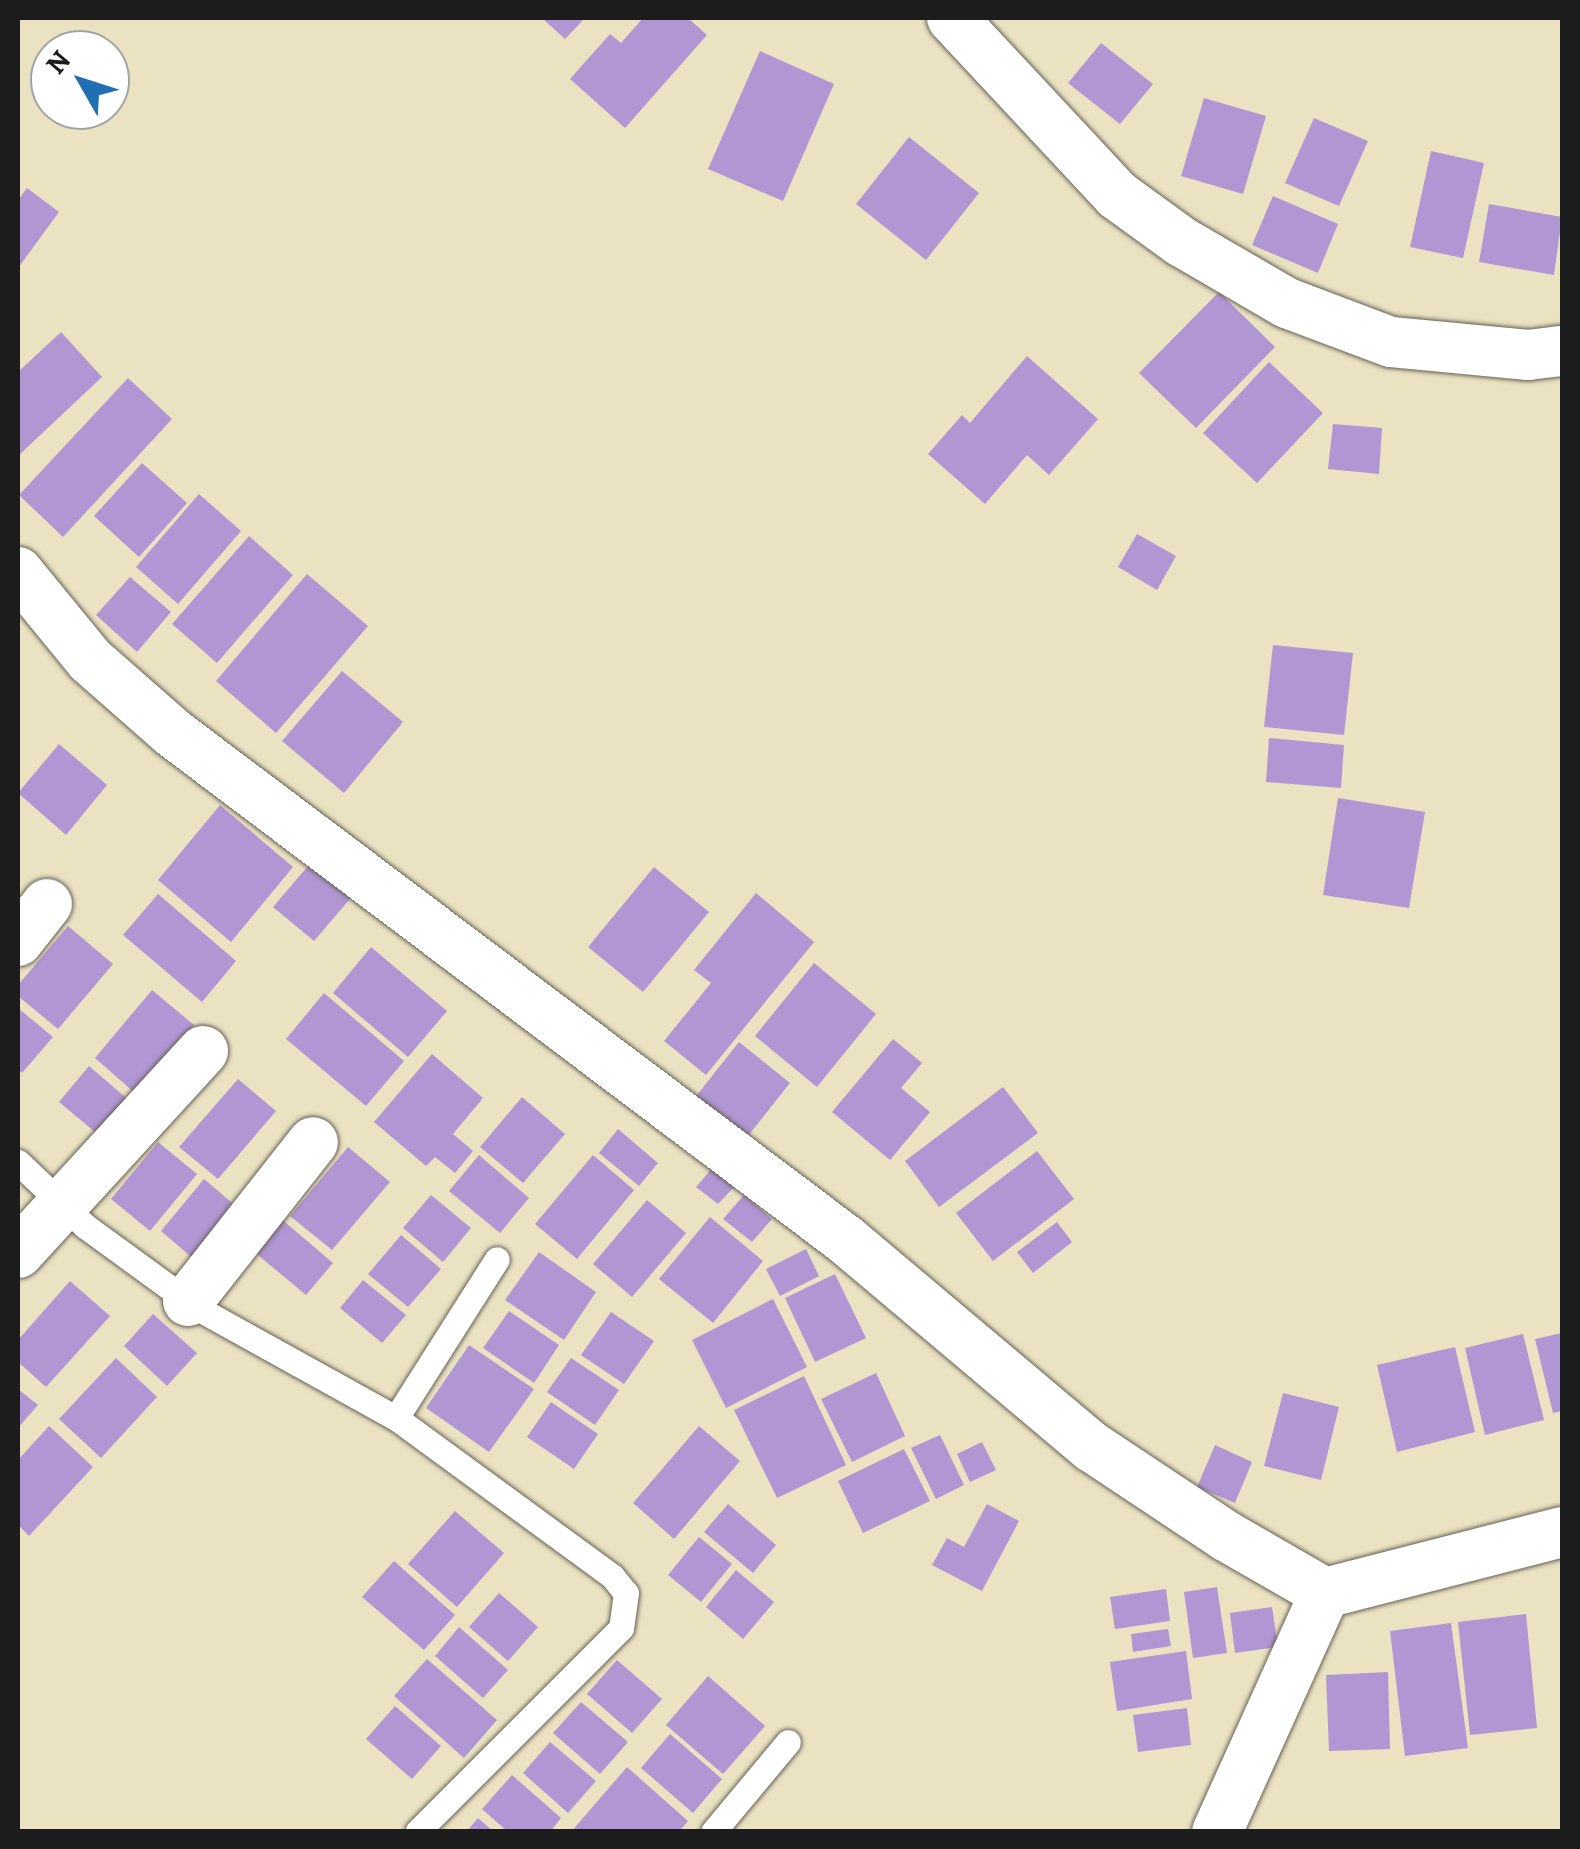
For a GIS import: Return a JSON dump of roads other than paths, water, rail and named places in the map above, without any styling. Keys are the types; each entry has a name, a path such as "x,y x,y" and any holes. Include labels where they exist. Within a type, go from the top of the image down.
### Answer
{"street":[{"path":"952,18 1117,194 1182,242 1286,303 1391,342 1528,355 1562,350"},
{"path":"18,572 90,660 173,734 846,1240 1092,1447 1325,1592 1562,1532"},
{"path":"18,1253 203,1050"},
{"path":"188,1302 314,1142"},
{"path":"1217,1832 1325,1592"}],"lane":[{"path":"18,1162 63,1205 188,1302 396,1418 612,1576 626,1593 628,1612 620,1628 418,1832"},
{"path":"396,1418 498,1258"},
{"path":"713,1832 788,1742"}]}
